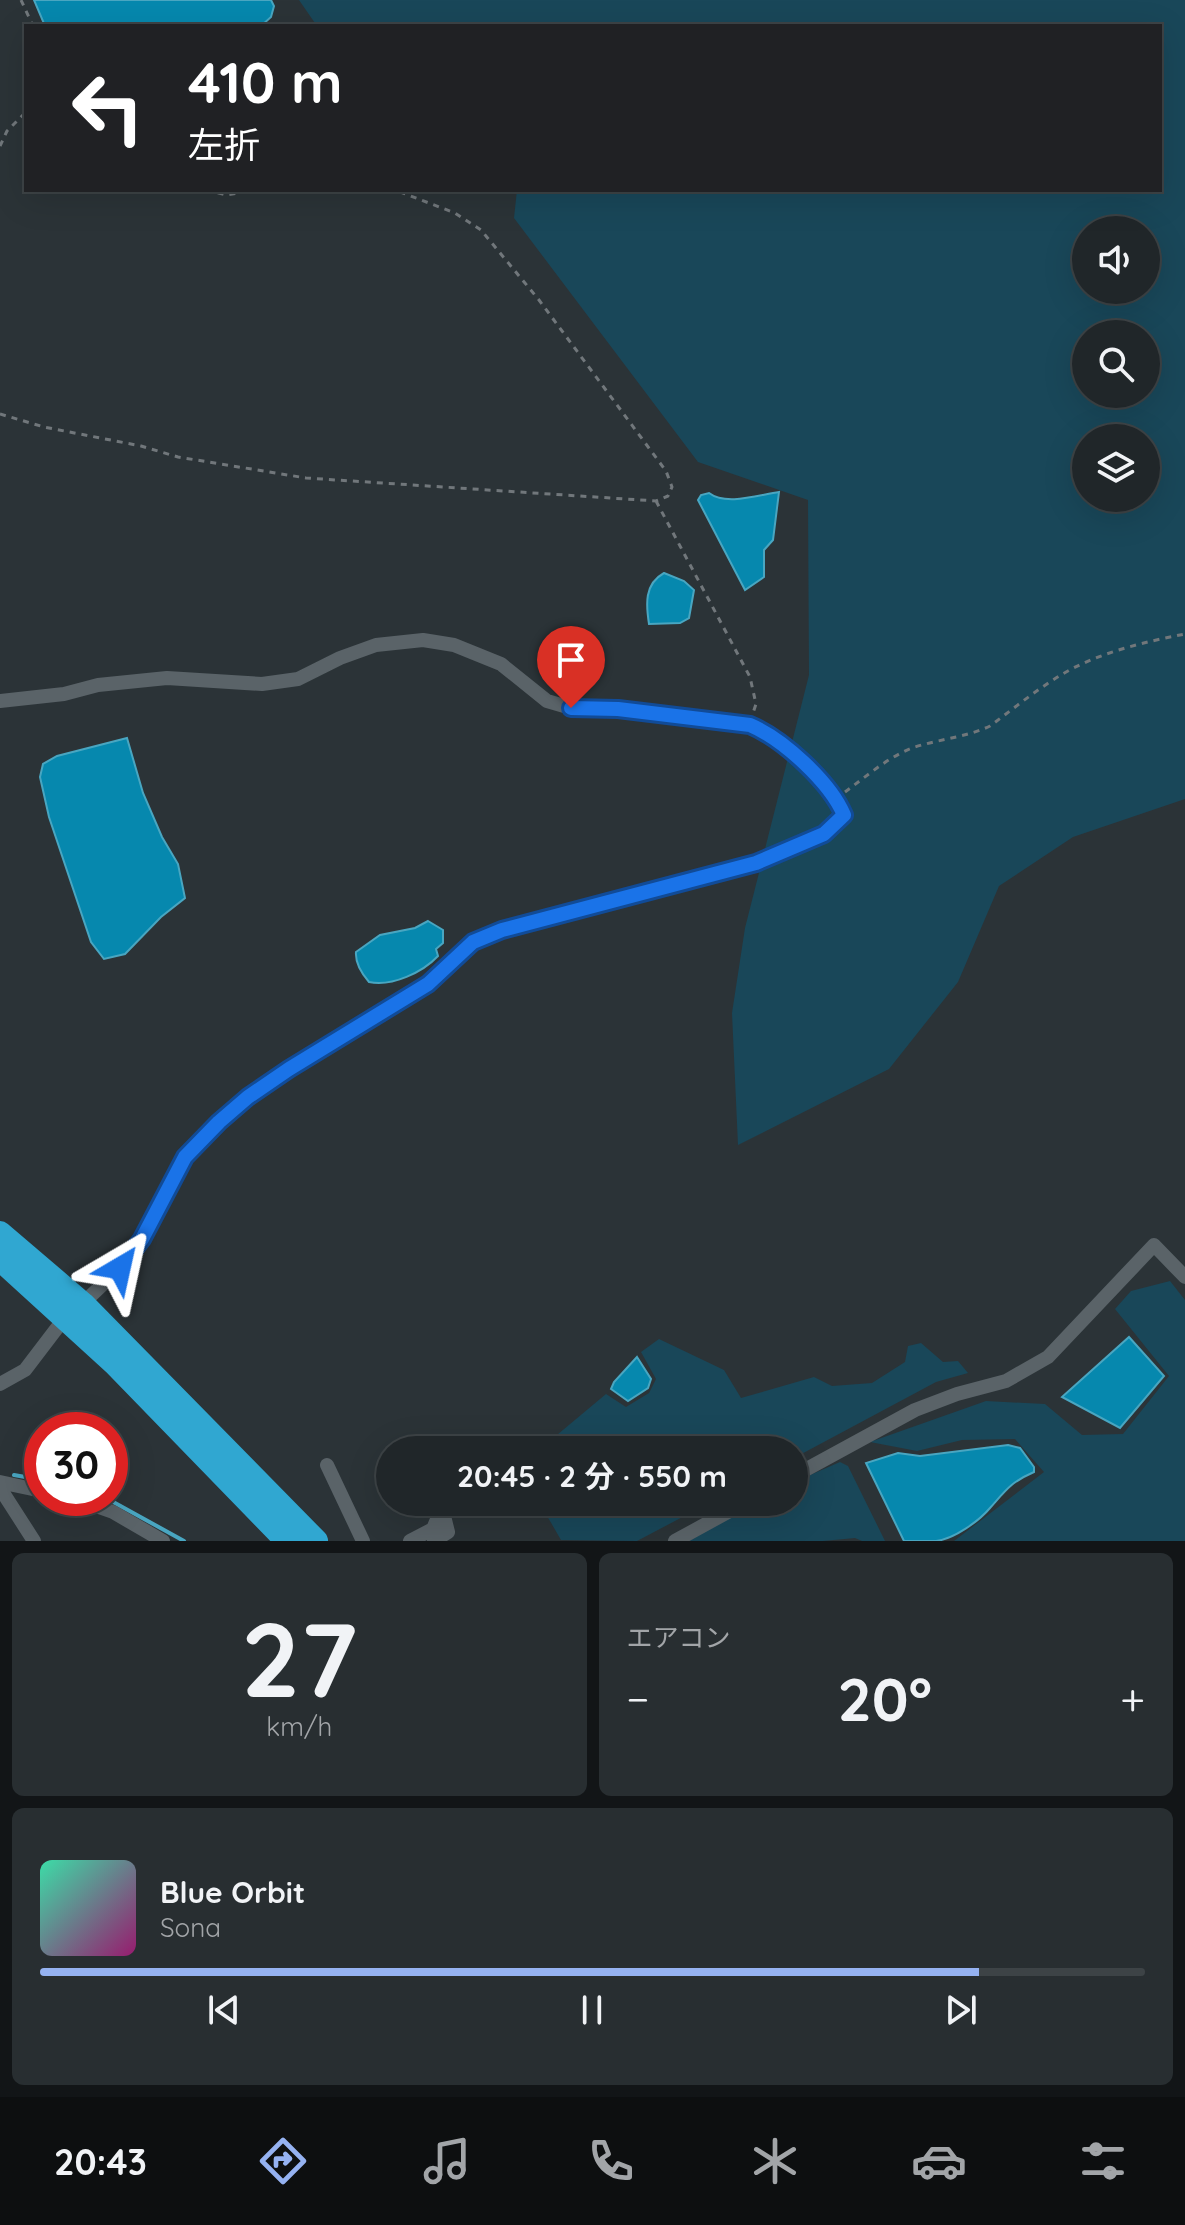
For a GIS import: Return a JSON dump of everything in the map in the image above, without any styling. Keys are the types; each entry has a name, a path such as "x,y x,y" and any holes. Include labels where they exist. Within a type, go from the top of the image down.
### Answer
{"highway":[{"path":"0,1233 287,1541"},
{"path":"0,1259 75,1311 316,1541"}],"street":[{"path":"0,701 64,694 98,685 167,678 262,684 298,679 340,658 376,645 423,640 454,645 501,664 547,701 571,708 618,709 750,725 763,730 814,773 837,799 844,815 824,834 756,863 502,930 473,942 428,984 289,1069 248,1097 219,1122 185,1157 142,1239 120,1268 75,1311 25,1370 0,1384"},
{"path":"808,1468 915,1410 957,1394 1006,1381 1048,1357 1154,1245 1185,1277"},
{"path":"327,1465 363,1541"},
{"path":"0,1482 24,1487"},
{"path":"0,1488 34,1541"},
{"path":"120,1516 163,1541"},
{"path":"675,1541 721,1516"},
{"path":"410,1541 433,1529 438,1517 445,1520 448,1532 434,1541"}],"path":[{"path":"21,0 32,24"},
{"path":"0,146 7,131 24,114"},
{"path":"214,192 226,195 245,192"},
{"path":"0,414 178,457 306,478 656,501 668,496 672,487 666,471 539,300 481,230 455,213 400,192"},
{"path":"656,501 755,688 756,704 750,725"},
{"path":"837,799 894,756 990,726 1062,674 1156,639 1185,634"}],"shaded area":[{"path":"299,0 1185,0 1185,799 1073,837 999,886 958,982 889,1069 738,1145 732,1013 745,928 809,675 808,500 698,462 514,218 517,192 1162,192 1162,24 316,24"},
{"path":"1170,1281 1185,1300 1185,1541 954,1541 1044,1472 1015,1439 962,1440 917,1451 870,1442 986,1401 1045,1404 1082,1435 1123,1434 1169,1376 1115,1309 1131,1291"},
{"path":"659,1339 724,1370 741,1398 814,1377 832,1386 872,1383 905,1362 908,1346 921,1343 943,1362 958,1361 968,1373 936,1382 808,1451 808,1436 556,1436 606,1394 626,1407 649,1393 656,1379 641,1352"},
{"path":"840,1462 848,1466 885,1541 855,1538 823,1541 689,1541 733,1516 808,1516 808,1476"},
{"path":"547,1516 684,1516 637,1541 561,1540"}],"water":[{"path":"34,0 271,0 274,6 271,17 263,24 44,24"},
{"path":"779,492 773,540 764,550 764,577 745,590 698,500 701,495 709,493 733,499"},
{"path":"664,573 684,581 694,590 689,618 680,623 649,624 647,602 650,589"},
{"path":"127,738 143,793 162,837 178,864 185,898 161,917 125,954 104,959 91,942 49,817 40,777 43,764 57,756"},
{"path":"428,921 443,930 443,943 436,949 438,956 406,977 387,982 369,982 358,965 356,952 380,935 415,928"},
{"path":"1129,1337 1164,1376 1120,1428 1062,1397"},
{"path":"637,1357 651,1379 648,1388 628,1401 611,1389"},
{"path":"1008,1445 1020,1448 1034,1467 1034,1472 1009,1487 973,1524 936,1541 904,1541 866,1463 898,1453 920,1456"}],"waterway":[{"path":"14,1475 24,1477"},
{"path":"128,1510 184,1541"}],"route":[{"path":"120,1268 142,1239 185,1157 219,1122 248,1097 289,1069 428,984 473,942 502,930 756,863 824,834 844,815 837,799 814,773 763,730 750,725 618,709 571,708"}]}
